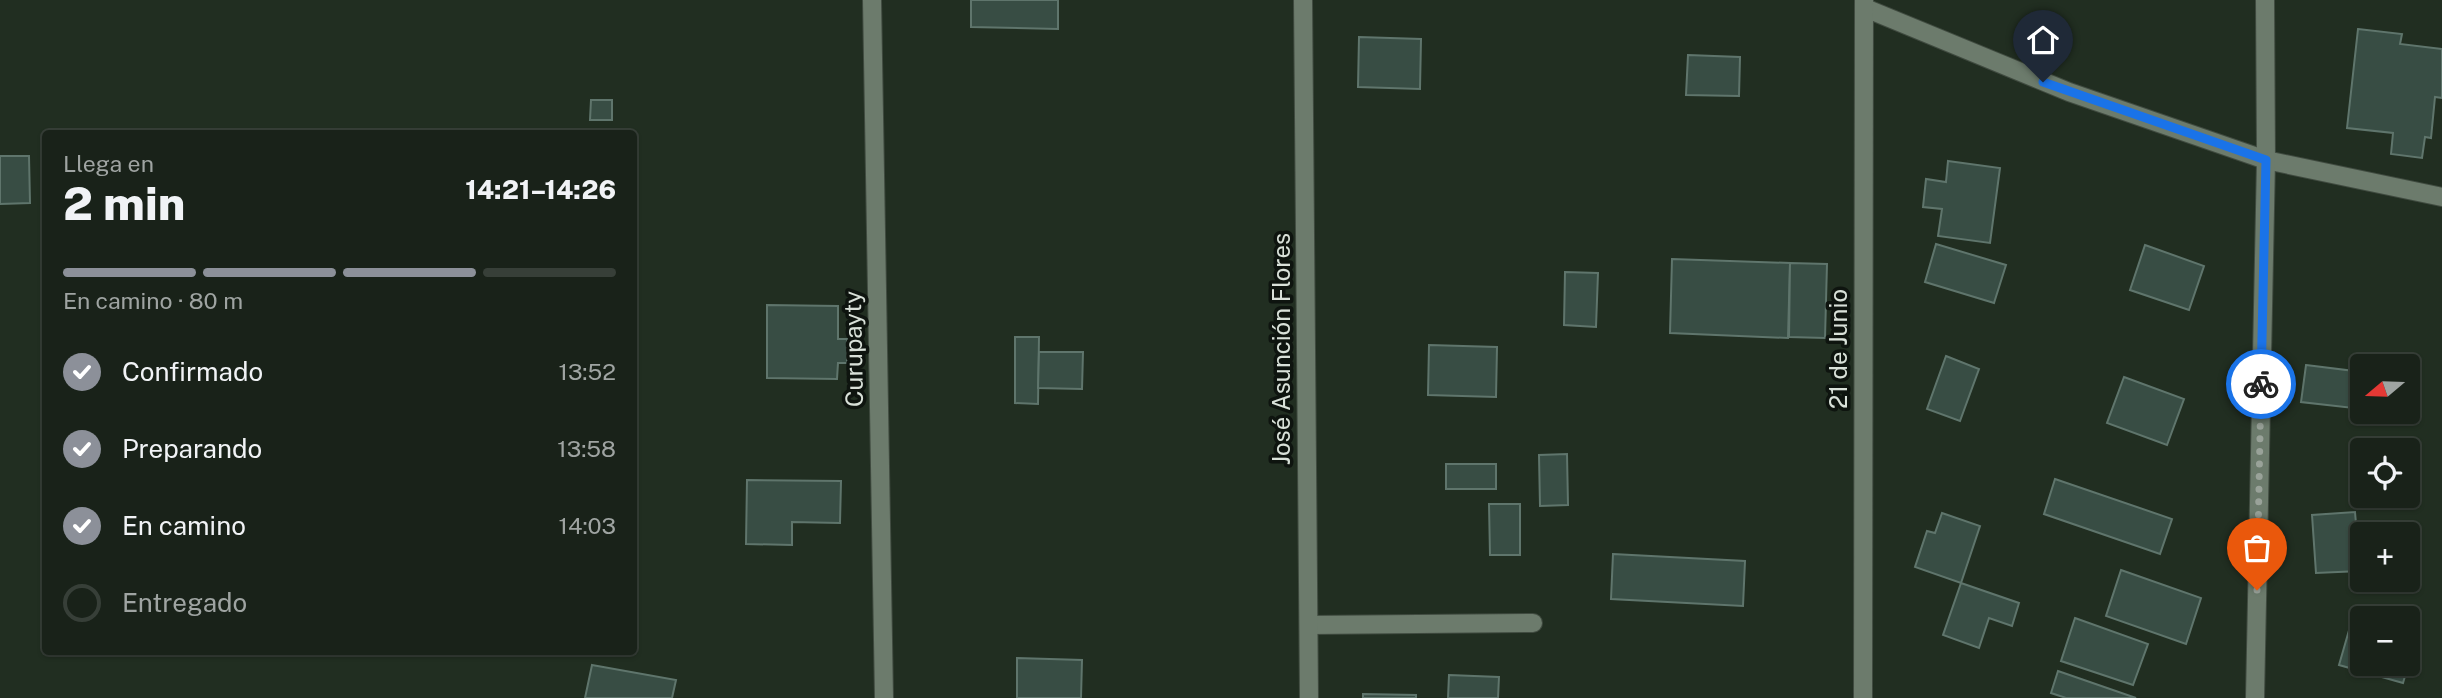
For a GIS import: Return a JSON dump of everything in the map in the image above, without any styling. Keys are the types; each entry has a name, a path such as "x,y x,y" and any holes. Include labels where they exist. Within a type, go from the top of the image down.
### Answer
{"street":[{"name":"Curupayty","path":"872,0 884,698"},
{"name":"José Asunción Flores","path":"1303,0 1309,698"},
{"path":"2255,698 2266,160 2265,0"},
{"path":"1865,4 2069,92 2266,160 2442,197"},
{"name":"21 de Junio","path":"1863,698 1865,4"},
{"path":"1308,625 1533,623"}],"building":[{"path":"971,0 1058,0 1058,29 971,27"},
{"path":"2358,29 2402,34 2400,44 2442,49 2442,98 2435,97 2431,138 2425,137 2422,158 2391,154 2393,133 2347,128"},
{"path":"1359,37 1421,39 1420,89 1358,87"},
{"path":"1688,55 1740,57 1739,96 1686,95"},
{"path":"591,100 612,100 612,120 590,120"},
{"path":"0,156 29,156 30,203 0,204"},
{"path":"1948,161 2000,168 1990,243 1938,236 1942,209 1923,207 1926,179 1946,182"},
{"path":"1936,244 2006,265 1994,303 1925,282"},
{"path":"2145,245 2204,266 2189,310 2130,290"},
{"path":"1672,259 1790,263 1788,338 1670,333"},
{"path":"1790,263 1827,264 1825,338 1789,337"},
{"path":"1565,272 1598,273 1596,327 1564,325"},
{"path":"767,305 838,306 838,339 847,339 847,363 838,363 837,379 767,378"},
{"path":"1015,337 1039,337 1038,404 1015,403"},
{"path":"1429,345 1497,347 1496,397 1428,395"},
{"path":"1039,352 1083,352 1082,389 1038,388"},
{"path":"1946,356 1979,369 1960,421 1927,409"},
{"path":"2306,365 2350,370 2350,408 2301,402"},
{"path":"2124,377 2184,399 2167,445 2107,423"},
{"path":"1567,454 1568,505 1540,506 1539,455"},
{"path":"1446,464 1496,464 1496,489 1446,489"},
{"path":"2055,479 2172,519 2160,554 2044,514"},
{"path":"747,480 841,481 840,523 792,522 792,545 746,544"},
{"path":"1489,504 1520,504 1520,555 1490,555"},
{"path":"2355,512 2356,522 2350,522 2350,571 2316,573 2312,515"},
{"path":"1942,513 1980,526 1961,583 1915,567 1927,531 1935,533"},
{"path":"1613,554 1745,561 1743,606 1611,599"},
{"path":"2121,570 2201,598 2186,644 2106,616"},
{"path":"1961,583 2019,603 2012,626 1989,618 1979,648 1943,635"},
{"path":"2075,618 2148,644 2133,685 2061,661"},
{"path":"2350,627 2350,668 2339,665"},
{"path":"1017,658 1082,660 1081,698 1017,698"},
{"path":"592,665 676,680 672,698 585,698"},
{"path":"2058,671 2136,698 2066,698 2051,693"},
{"path":"1449,675 1499,677 1498,698 1448,698"},
{"path":"2378,676 2405,676 2403,683"},
{"path":"1363,694 1416,695 1416,698 1363,698"}],"way so far":[{"path":"2257,590 2261,384"}],"route":[{"path":"2043,82 2266,160 2261,384"}]}
